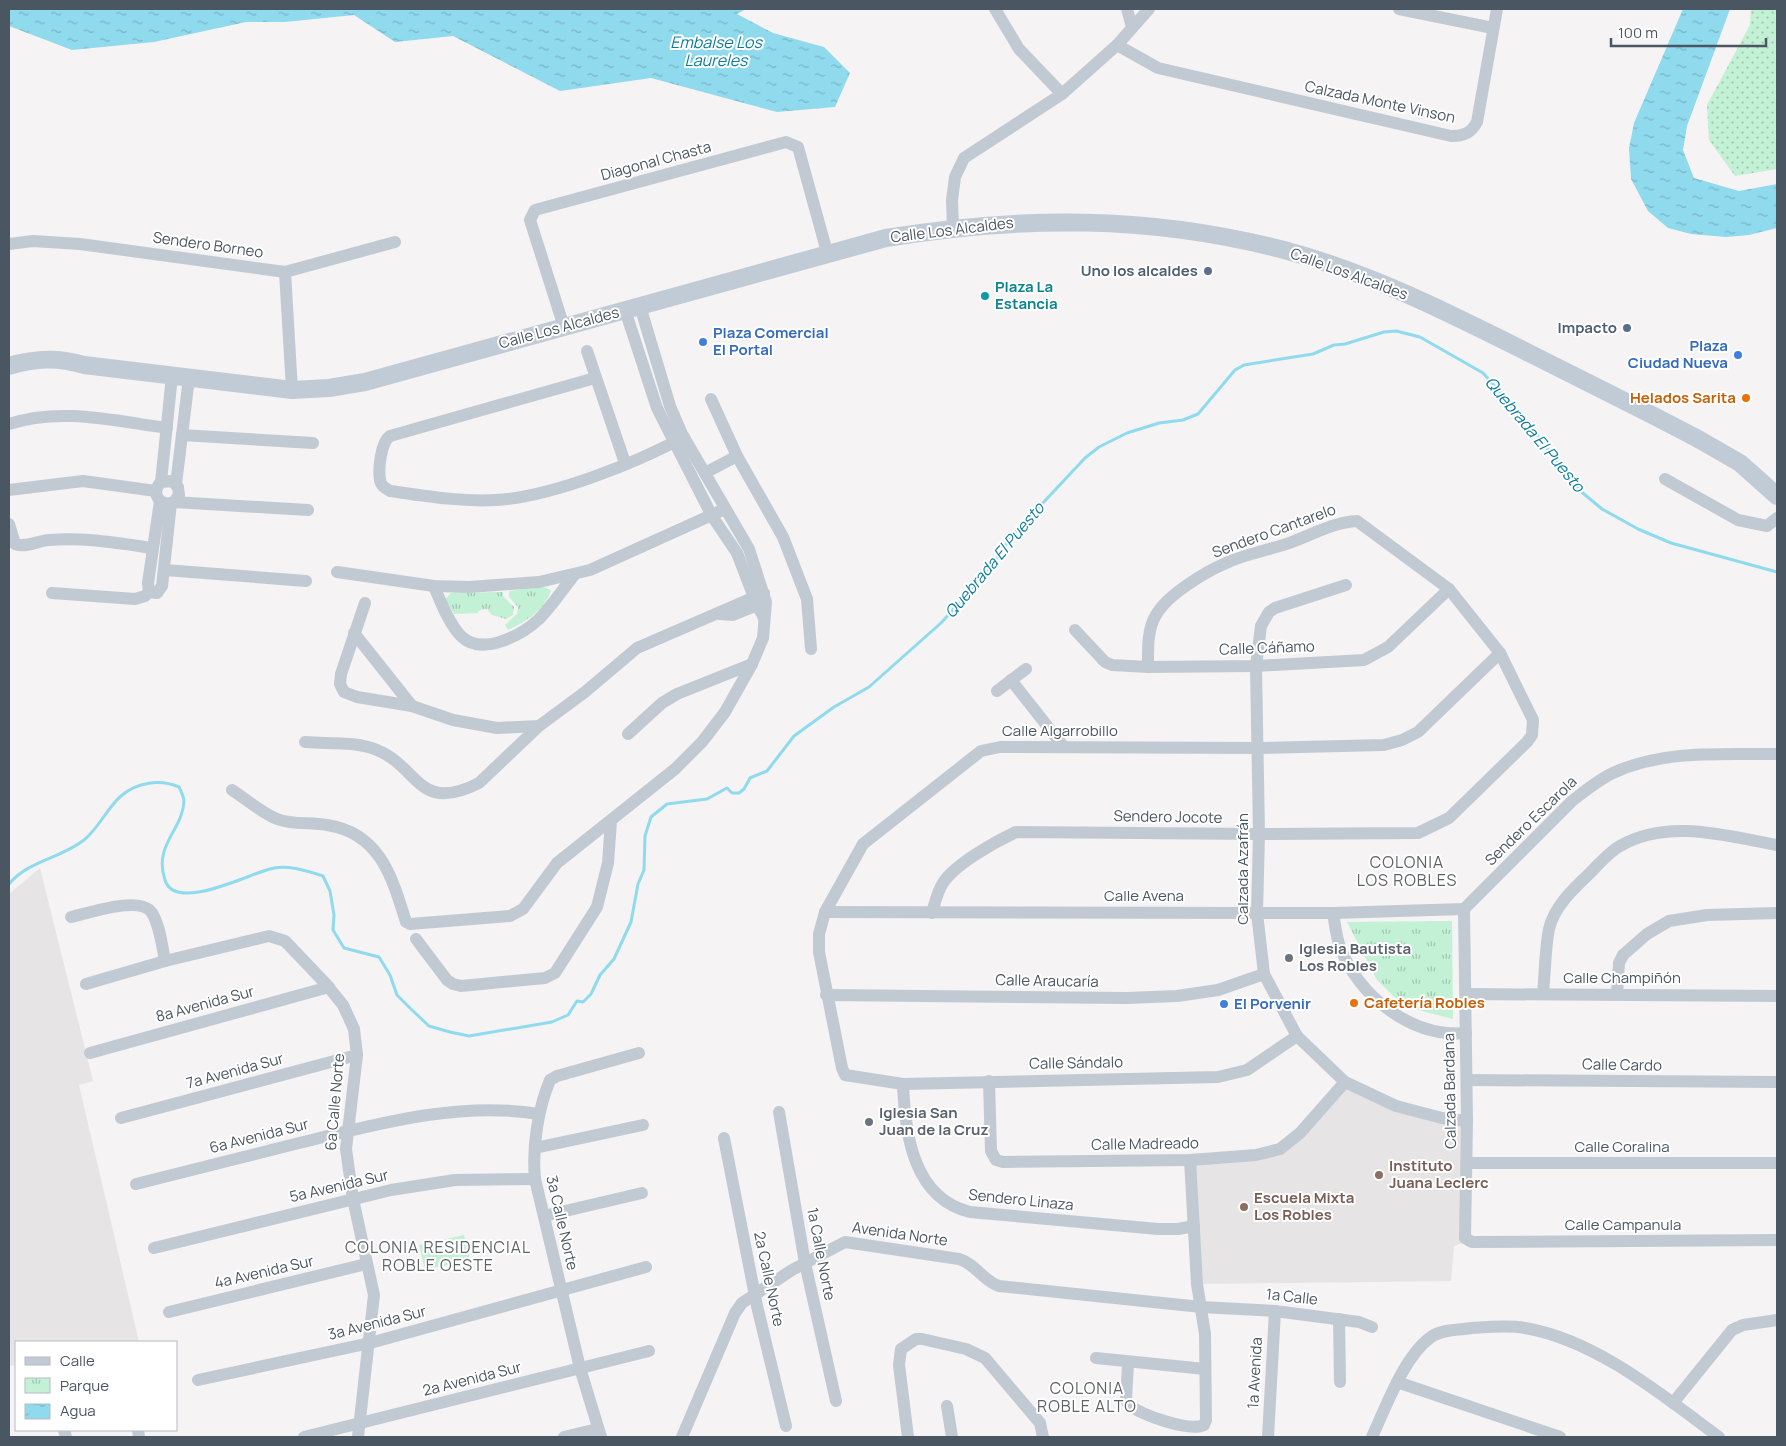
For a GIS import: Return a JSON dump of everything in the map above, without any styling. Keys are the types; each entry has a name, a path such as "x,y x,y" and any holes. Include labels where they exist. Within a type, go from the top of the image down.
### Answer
{"main road":[{"name":"Calle Los Alcaldes","path":"9,366 46,358 67,360 84,365 292,390 329,388 365,382 827,252 886,238 953,227 1072,221 1138,224 1209,234 1285,250 1356,273 1424,301 1692,436 1740,463 1777,496"},
{"name":"Calle Los Alcaldes","path":"9,377 28,370 68,369 84,365"}],"street":[{"path":"995,9 1019,49 1062,94"},
{"path":"1127,9 1132,27"},
{"path":"953,227 952,200 955,176 964,158 1062,94 1117,46 1149,9"},
{"path":"1399,9 1493,28 1497,9"},
{"name":"Calzada Monte Vinson","path":"1117,46 1158,68 1451,136 1460,136 1468,133 1477,122 1493,28"},
{"name":"Diagonal Chasta","path":"564,327 530,220 535,210 786,142 798,147 827,252"},
{"name":"Sendero Borneo","path":"9,244 33,241 80,244 285,272"},
{"path":"292,390 285,272 395,242"},
{"path":"232,790 276,819 328,825 354,833 371,845 385,864 406,922 415,925 510,916 517,914 523,909 557,863 675,769 702,742 726,712 752,664 762,638 764,618 749,549 705,473 657,408 632,308"},
{"path":"587,351 625,463"},
{"path":"149,592 156,593 159,591 165,570 164,496 167,428 181,377"},
{"path":"164,496 179,491 176,484 182,435 181,377"},
{"path":"595,378 390,436 384,440 382,446 380,480 383,487 390,491 446,498 496,500 538,493 594,476 679,440"},
{"path":"711,399 737,456 783,537 807,599 811,649"},
{"path":"9,424 42,416 71,415 167,428"},
{"path":"182,435 312,443"},
{"path":"679,440 712,516 737,553 760,599"},
{"path":"705,473 737,456"},
{"path":"1665,479 1738,520 1767,526 1777,518"},
{"path":"52,593 135,599 145,596 149,592 152,548 164,496 169,480 176,484"},
{"path":"9,490 83,481 164,496 308,510"},
{"path":"337,572 434,586 514,585 575,574 725,509"},
{"name":"Sendero Cantarelo","path":"1148,667 1149,644 1154,616 1164,604 1183,589 1226,562 1291,542 1346,521 1357,521 1370,528 1449,589 1500,653 1533,720 1532,735 1527,742"},
{"path":"9,524 15,544 20,546 47,540 83,539 152,548"},
{"path":"165,570 306,581"},
{"path":"434,586 442,606 462,636 473,643 488,644 507,639 538,620 575,574"},
{"name":"Calzada Azafrán","path":"1346,585 1312,594 1275,608 1269,612 1261,626 1256,666 1259,834 1257,913 1264,974 1297,1036 1346,1082 1396,1106 1442,1118 1467,1121"},
{"name":"Calle Cáñamo","path":"1075,630 1105,662 1112,665 1148,667 1256,666 1364,660 1388,647 1449,589"},
{"path":"305,742 376,749 389,756 420,786 445,793 468,789 479,783 539,726 585,692 637,648 720,614 730,606 760,599"},
{"path":"365,603 341,674 340,684 344,692 357,697 412,706 453,720 497,728 539,726"},
{"path":"354,633 412,706"},
{"name":"Calle Algarrobillo","path":"845,1075 839,1057 819,952 819,934 825,912 863,844 964,762 990,748 1063,746 1258,748 1384,745 1402,740 1418,732 1500,653"},
{"path":"628,734 662,703 677,694 752,664"},
{"path":"997,691 1026,669"},
{"path":"1011,680 1063,746"},
{"name":"Sendero Jocote","path":"932,913 940,888 952,873 988,847 1016,832 1418,833 1449,818 1527,742"},
{"name":"Sendero Escarola","path":"1464,909 1572,801 1614,773 1646,762 1681,756 1777,754"},
{"path":"416,939 447,980 461,986 545,978 555,973 597,907 608,863 611,821"},
{"path":"1543,994 1549,928 1559,908 1572,889 1619,846 1640,838 1678,831 1698,831 1777,845"},
{"path":"71,917 133,904 144,905 152,912 158,928 165,961 86,984"},
{"name":"Calle Avena","path":"825,912 1334,913 1464,909"},
{"name":"Calzada Bardana","path":"1464,909 1467,1080 1465,1233 1468,1241"},
{"path":"1334,913 1339,945 1354,974 1374,997 1414,1025 1450,1034 1466,1032"},
{"path":"1617,993 1619,963 1623,955 1647,934 1669,921 1707,915 1777,914"},
{"name":"6a Calle Norte","path":"165,961 270,936 284,941 329,987 343,1005 354,1029 357,1055 346,1131 346,1149 352,1199 374,1295 361,1424 358,1437"},
{"name":"Calle Araucaría","path":"826,995 1118,998 1177,996 1218,990 1264,974"},
{"name":"8a Avenida Sur","path":"90,1053 329,987"},
{"name":"Calle Champiñón","path":"1466,994 1617,993 1777,996"},
{"name":"Calle Sándalo","path":"845,1075 903,1084 1218,1077 1247,1070 1297,1036"},
{"name":"3a Calle Norte","path":"599,1435 580,1368 535,1179 535,1148 539,1114 550,1080 639,1053"},
{"name":"7a Avenida Sur","path":"121,1118 357,1055"},
{"name":"Calle Cardo","path":"1467,1080 1777,1082"},
{"name":"Calle Madreado","path":"989,1081 991,1151 996,1160 1002,1162 1190,1160 1256,1156 1280,1149 1300,1134 1346,1082"},
{"name":"Sendero Linaza","path":"903,1084 906,1126 916,1163 941,1200 953,1208 970,1212 1158,1229 1178,1230 1194,1226"},
{"name":"6a Avenida Sur","path":"136,1184 346,1131 431,1114 472,1110 511,1110 539,1114"},
{"name":"1a Calle Norte","path":"779,1112 805,1263 836,1401"},
{"path":"535,1148 643,1126"},
{"name":"2a Calle Norte","path":"724,1138 755,1296 786,1426"},
{"path":"1128,1363 1126,1400 1128,1404 1185,1427 1195,1428 1204,1425 1206,1420 1204,1308 1194,1226 1190,1160"},
{"name":"Calle Coralina","path":"1467,1163 1777,1163"},
{"name":"5a Avenida Sur","path":"154,1248 352,1199 455,1180 535,1179"},
{"path":"544,1216 642,1193"},
{"name":"Calle Campanula","path":"1468,1241 1777,1240"},
{"name":"Avenida Norte","path":"682,1437 735,1313 742,1303 805,1263 836,1246 853,1242 966,1261 999,1286 1204,1308"},
{"name":"4a Avenida Sur","path":"169,1312 366,1264"},
{"name":"3a Avenida Sur","path":"198,1380 370,1343 646,1268"},
{"name":"1a Calle","path":"1204,1308 1274,1311 1359,1322 1372,1326"},
{"name":"1a Avenida","path":"1268,1437 1274,1311"},
{"path":"1339,1319 1340,1382"},
{"path":"1673,1403 1732,1330 1744,1324 1777,1320"},
{"path":"1372,1437 1397,1382 1423,1344 1433,1335 1450,1330 1487,1327 1524,1328 1560,1337 1593,1350 1673,1403 1719,1437"},
{"path":"908,1437 899,1365 901,1349 904,1345 916,1339 966,1349 985,1358 1040,1423 1043,1437"},
{"name":"2a Avenida Sur","path":"304,1437 649,1352"},
{"path":"1096,1358 1128,1363 1205,1369"},
{"path":"1397,1382 1560,1437"},
{"path":"947,1406 952,1437"},
{"path":"564,1437 599,1435"}],"shaded area":[{"path":"40,868 93,1081 79,1085 139,1341 15,1341 15,1365 9,1366 9,894"},
{"name":"Instituto Juana Leclerc","path":"1349,1080 1374,1093 1467,1121 1468,1241 1454,1246 1451,1281 1197,1284 1190,1160 1280,1149"}],"green space":[{"path":"1751,9 1777,9 1777,169 1735,176 1709,140 1707,105 1750,25"},
{"path":"543,587 551,590 545,603 528,619 508,630 505,625 517,614 518,607 509,597 509,591"},
{"path":"503,592 503,596 514,607 513,615 506,619 492,615 487,609 480,610 477,613 454,614 445,599 451,593"},
{"path":"1452,921 1453,1019 1403,1006 1377,980 1347,922"},
{"path":"464,1235 470,1260 425,1270 419,1245"}],"water":[{"name":"Embalse Los Laureles","path":"9,9 746,9 737,14 773,33 824,47 850,73 835,107 777,112 651,78 560,91 453,36 395,42 354,15 285,22 246,22 154,42 72,50 9,26"},
{"path":"1683,9 1730,9 1687,126 1683,150 1694,178 1739,191 1777,184 1777,228 1749,235 1726,237 1691,234 1668,228 1648,211 1631,179 1629,148 1634,123"}],"waterway":[{"name":"Quebrada El Puesto","path":"9,884 26,870 65,852 84,840 94,830 111,806 127,791 149,783 172,785 179,787 184,801 179,821 165,847 163,857 162,868 165,880 172,889 183,893 213,889 260,872 283,867 323,876 330,891 334,915 333,930 344,948 379,957 390,975 397,995 429,1026 469,1036 552,1022 568,1015 577,1001 583,1002 591,994 600,975 614,959 631,922 638,884 644,870 645,836 651,817 667,804 707,799 727,788 732,793 739,793 744,789 750,778 767,771 794,736 834,707 869,687 941,623 989,570 1010,538 1085,458 1099,447 1127,433 1159,423 1183,420 1198,414 1235,370 1244,365 1313,354 1334,345 1345,344 1384,332 1396,331 1420,337 1483,373 1533,430 1578,489 1602,509 1638,529 1671,543 1777,572"}],"place":[{"name":"Uno los alcaldes","path":"1208,271"},
{"name":"Plaza La Estancia","path":"985,296"},
{"name":"Impacto","path":"1627,328"},
{"name":"Plaza Comercial El Portal","path":"703,342"},
{"name":"Plaza Ciudad Nueva","path":"1738,355"},
{"name":"Helados Sarita","path":"1746,398"},
{"name":"Iglesia Bautista Los Robles","path":"1289,958"},
{"name":"Cafetería Robles","path":"1354,1003"},
{"name":"El Porvenir","path":"1224,1004"},
{"name":"Iglesia San Juan de la Cruz","path":"869,1122"},
{"name":"Instituto Juana Leclerc","path":"1379,1175"},
{"name":"Escuela Mixta Los Robles","path":"1244,1207"}],"district":[{"name":"COLONIA LOS ROBLES","path":"1407,871"},
{"name":"COLONIA RESIDENCIAL ROBLE OESTE","path":"438,1256"},
{"name":"COLONIA ROBLE ALTO","path":"1087,1397"}]}
